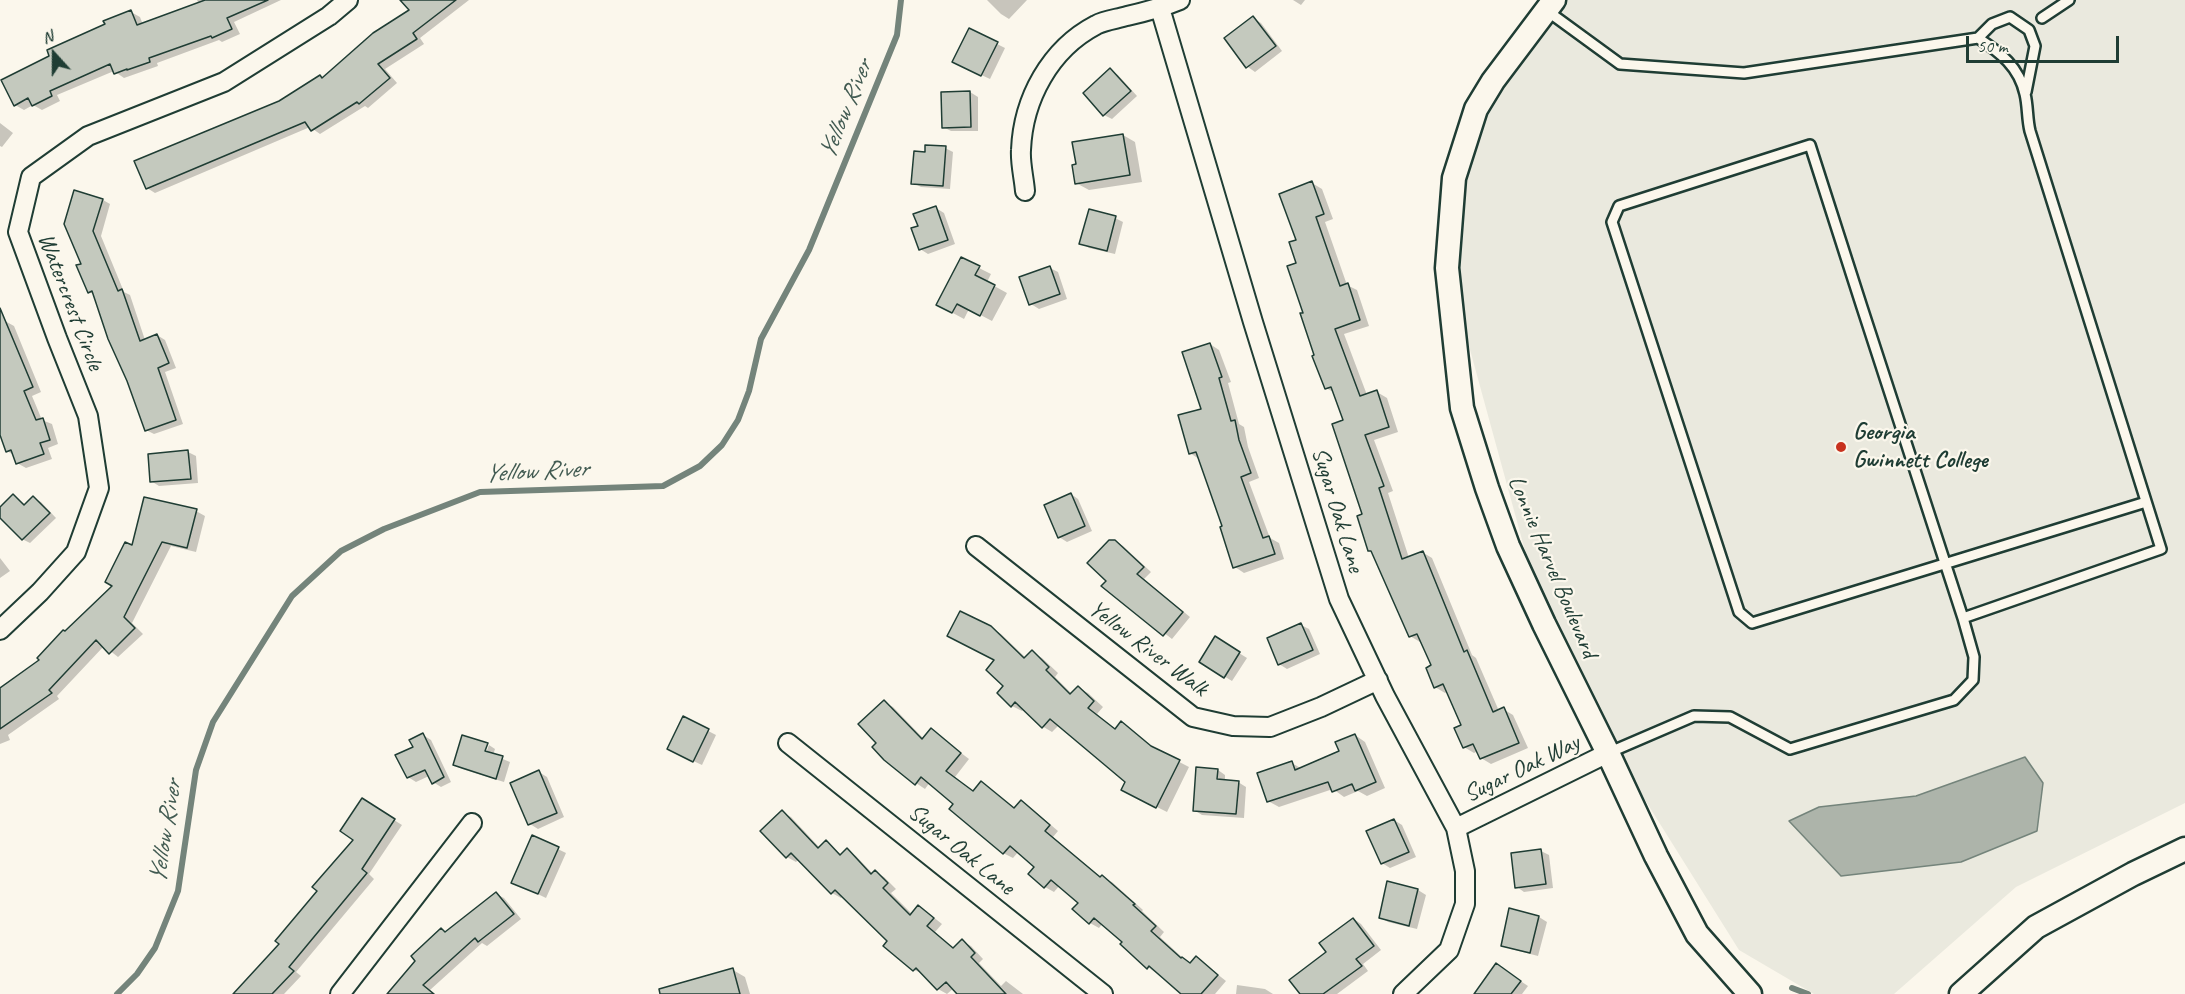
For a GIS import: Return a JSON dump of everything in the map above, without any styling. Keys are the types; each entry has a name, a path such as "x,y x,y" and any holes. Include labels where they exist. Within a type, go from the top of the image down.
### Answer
{"street":[{"name":"Watercrest Circle","path":"0,630 40,592 76,552 99,488 88,416 18,232 31,177 88,136 224,82 329,16 348,0"},
{"path":"1025,191 1021,152 1023,127 1030,101 1058,54 1077,37 1097,24 1160,8 1180,0"},
{"name":"Lonnie Harvel Boulevard","path":"1550,5 1493,81 1476,109 1454,178 1447,268 1462,408 1508,546 1656,856 1697,934 1750,994"},
{"name":"Sugar Oak Lane","path":"1160,8 1253,322 1339,598 1384,696 1456,828 1465,871 1465,904 1449,950 1403,994"},
{"name":"Yellow River Walk","path":"976,546 1193,717 1233,726 1270,727 1321,707 1378,680"},
{"name":"Sugar Oak Lane","path":"788,743 1103,994"},
{"name":"Sugar Oak Way","path":"1456,828 1608,753"},
{"path":"340,994 472,823"},
{"path":"1961,994 2036,927 2133,874 2185,849"}],"lane":[{"path":"2042,18 2069,0"},
{"path":"1550,5 1620,64 1744,73 1978,38 1992,24 2010,17 2029,30 2035,46 2025,94"},
{"path":"1963,618 2161,549 2030,131 2025,94 2018,73 2004,55 1978,38"},
{"path":"1608,753 1694,716 1730,717 1790,749 1954,700 1973,680 1974,657 1963,618 1945,563 1810,145 1619,206 1612,222 1740,612 1752,623 1945,563 2146,502"}],"shaded area":[{"name":"Georgia Gwinnett College","path":"1558,0 2185,0 2185,803 2016,887 1894,994 1814,994 1739,950 1553,653 1440,240 1489,76"},
{"path":"2025,757 2043,783 2037,831 1961,862 1841,876 1789,821 1819,807 1916,796"}],"building":[{"path":"205,0 268,0 227,18 232,29 212,38 211,36 149,58 150,62 114,74 110,64 50,91 52,96 32,106 28,98 14,106 1,80 49,56 47,50 105,24 103,21 131,10 137,25"},
{"path":"400,0 456,0 413,33 417,39 378,64 390,78 359,104 357,102 311,131 305,122 146,189 134,161 279,101 320,75 322,78 373,33 409,10"},
{"path":"1253,16 1276,46 1246,68 1224,38"},
{"path":"969,28 998,42 981,76 952,62"},
{"path":"1110,68 1131,91 1103,116 1083,93"},
{"path":"970,91 971,127 942,128 941,92"},
{"path":"1123,134 1130,175 1075,184 1072,165 1076,164 1072,142"},
{"path":"925,145 946,146 943,186 911,184 914,151 925,152"},
{"path":"1312,181 1324,214 1316,217 1340,286 1348,283 1360,320 1335,329 1360,396 1377,390 1389,427 1365,435 1384,486 1379,488 1402,559 1423,551 1464,652 1467,650 1493,712 1504,707 1519,743 1480,759 1473,744 1463,748 1454,728 1461,725 1443,684 1434,688 1426,668 1431,665 1417,634 1409,637 1371,551 1368,551 1357,516 1362,514 1332,424 1343,420 1331,387 1325,389 1312,356 1314,355 1300,313 1303,313 1287,266 1296,263 1289,242 1296,240 1279,194"},
{"path":"74,190 103,199 93,231 118,291 122,289 140,341 157,334 169,363 158,368 176,420 145,431 127,381 108,339 92,291 88,293 76,265 81,264 64,224"},
{"path":"936,206 948,240 919,250 911,228 918,226 913,214"},
{"path":"1089,209 1116,216 1107,251 1079,244"},
{"path":"961,257 980,266 975,275 995,285 980,316 957,304 952,313 936,305"},
{"path":"1050,266 1060,294 1029,305 1019,277"},
{"path":"0,308 33,387 24,391 36,420 43,418 50,440 40,443 44,454 16,464 11,450 6,452 0,435"},
{"path":"1210,343 1222,377 1219,378 1231,421 1235,420 1239,440 1251,473 1241,477 1263,538 1269,536 1275,554 1233,568 1220,527 1222,526 1196,452 1189,454 1178,415 1201,409 1182,352"},
{"path":"188,450 191,479 150,482 148,454"},
{"path":"1071,493 1085,526 1058,538 1044,505"},
{"path":"13,494 24,505 33,496 50,513 22,540 0,518 0,507"},
{"path":"144,497 197,509 187,548 162,542 124,617 135,628 109,654 96,640 49,690 52,693 0,729 0,688 39,660 37,658 63,630 65,631 112,586 105,582 125,542 132,545"},
{"path":"1109,540 1115,540 1144,567 1137,574 1183,612 1163,636 1101,586 1106,581 1087,563"},
{"path":"960,611 991,626 1024,658 1032,650 1049,667 1046,670 1070,694 1078,686 1094,701 1088,708 1115,729 1121,721 1151,746 1180,760 1156,808 1121,790 1125,782 1050,719 1042,728 1015,702 1011,707 997,693 1003,686 986,670 994,660 947,636"},
{"path":"1301,623 1313,650 1278,665 1267,638"},
{"path":"1215,636 1240,652 1224,678 1199,662"},
{"path":"884,700 922,739 931,728 961,753 946,771 973,791 981,781 1014,808 1021,800 1050,825 1045,831 1135,904 1133,905 1156,926 1151,931 1181,958 1190,963 1196,956 1218,975 1201,994 1181,994 1149,966 1147,969 1120,944 1122,942 1094,918 1089,924 1072,909 1078,903 1051,880 1044,888 1028,874 1034,867 1010,846 1003,854 949,809 953,804 921,777 915,785 884,760 872,747 876,743 858,724"},
{"path":"683,716 709,729 693,762 667,749"},
{"path":"423,733 444,777 432,784 425,770 407,778 395,755 413,747 409,740"},
{"path":"1355,734 1376,782 1355,791 1352,784 1332,792 1328,782 1267,802 1257,773 1292,761 1295,770 1339,751 1335,742"},
{"path":"462,735 488,743 485,751 503,756 496,779 453,765"},
{"path":"1196,767 1218,769 1217,779 1239,781 1236,814 1193,811"},
{"path":"539,770 557,813 528,825 510,783"},
{"path":"362,798 395,819 362,869 367,873 289,967 294,971 272,994 233,994 279,944 275,941 317,891 312,887 353,840 340,831"},
{"path":"782,810 818,848 826,840 840,855 847,848 871,874 875,870 888,883 883,888 910,915 918,905 934,918 927,926 953,948 962,939 975,953 971,957 1006,994 957,994 946,982 937,990 916,968 913,971 883,946 887,941 835,890 831,894 791,853 786,858 760,831"},
{"path":"1394,819 1409,852 1381,864 1366,831"},
{"path":"532,835 559,847 538,894 511,883"},
{"path":"1541,849 1546,884 1515,888 1511,853"},
{"path":"1387,881 1418,889 1409,926 1379,918"},
{"path":"496,892 514,914 478,942 475,938 423,985 434,994 387,994 415,961 411,956 441,928 445,932"},
{"path":"1509,908 1539,916 1530,953 1501,946"},
{"path":"1353,918 1374,946 1356,959 1362,966 1323,994 1300,994 1289,980 1326,952 1319,943"},
{"path":"1496,963 1521,981 1511,994 1474,994"},
{"path":"733,968 740,994 660,994 659,989"}],"waterway":[{"name":"Yellow River","path":"117,994 137,974 155,948 178,891 196,770 213,722 292,596 341,551 384,529 480,492 663,486 700,466 722,445 738,420 749,391 761,339 809,250 897,35 901,0"},
{"path":"1792,988 1808,994"}],"place":[{"name":"Georgia Gwinnett College","path":"1841,447"}]}
